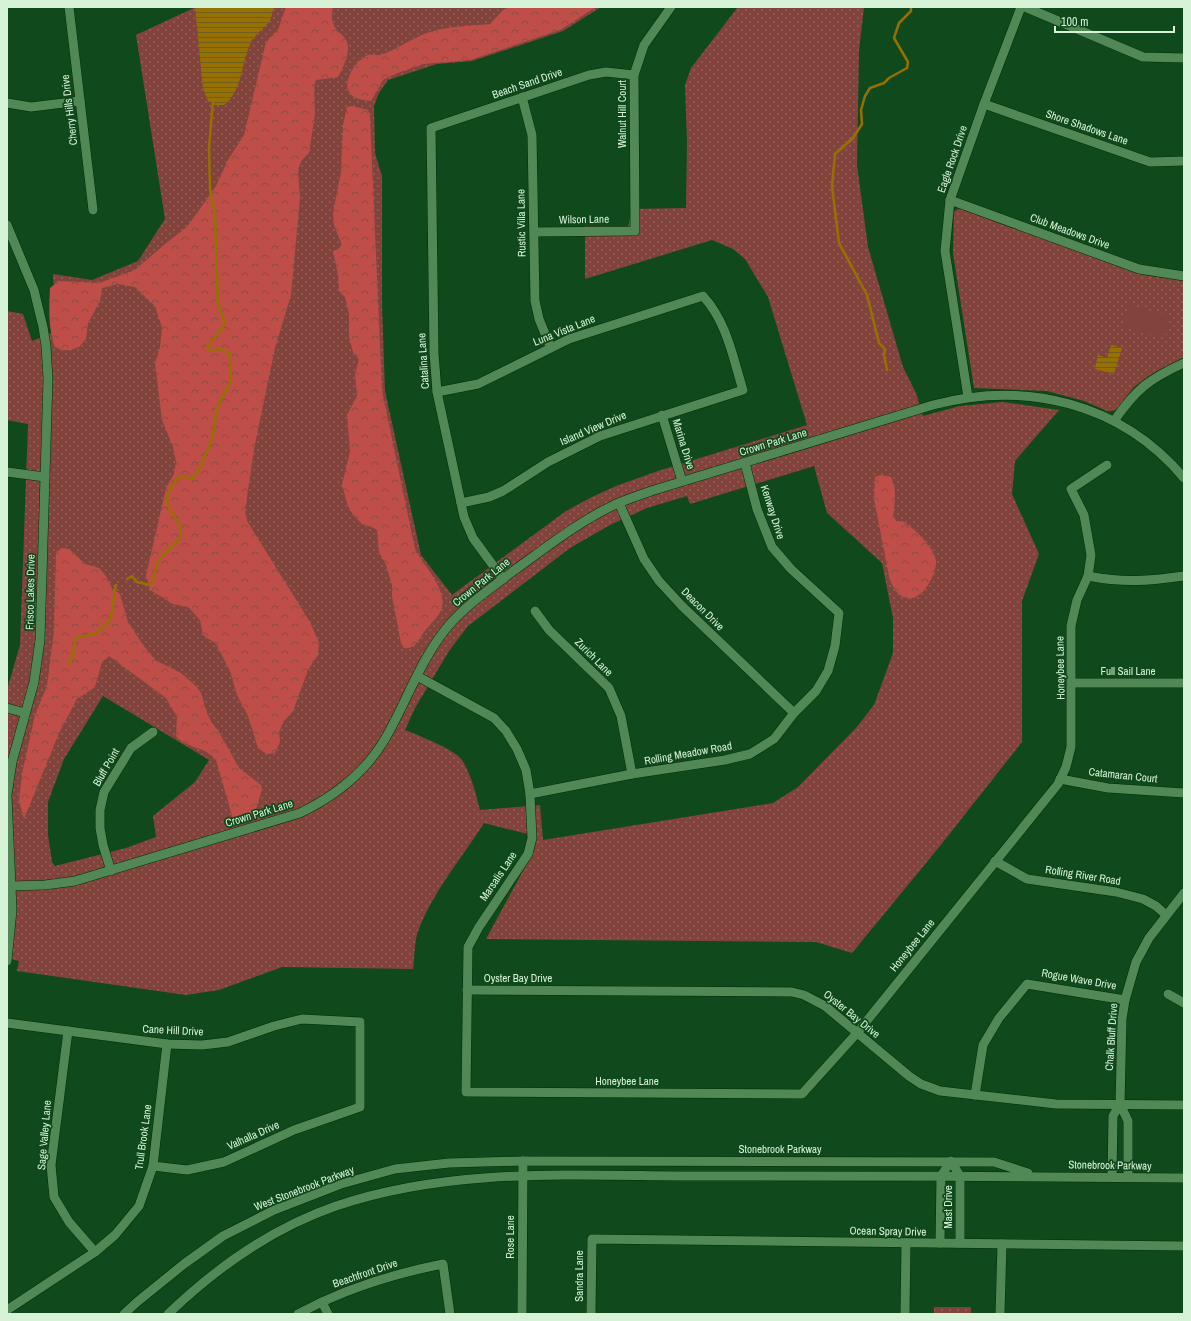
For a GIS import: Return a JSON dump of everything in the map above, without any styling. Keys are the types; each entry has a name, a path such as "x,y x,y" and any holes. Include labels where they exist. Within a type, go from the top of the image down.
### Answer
{"street":[{"name":"Cherry Hills Drive","path":"69,7 93,210"},
{"name":"Walnut Hill Court","path":"635,231 634,75 644,45 671,7"},
{"name":"Eagle Rock Drive","path":"968,397 945,251 950,200 984,104 1021,7"},
{"path":"1025,7 1143,57 1184,58"},
{"name":"Beach Sand Drive","path":"431,128 589,75 606,72 634,75"},
{"name":"Rustic Villa Lane","path":"522,97 532,135 535,301 539,319 550,346"},
{"path":"7,103 32,107 80,102"},
{"name":"Shore Shadows Lane","path":"984,104 1150,162 1184,161"},
{"name":"Catalina Lane","path":"431,128 434,353 437,392 467,524 473,538 503,579"},
{"name":"Club Meadows Drive","path":"950,200 1139,269 1184,276"},
{"name":"Frisco Lakes Drive","path":"7,225 34,290 44,327 48,379 40,640 34,682 12,762 7,795 12,886 12,910 7,961"},
{"name":"Wilson Lane","path":"534,232 635,231"},
{"name":"Luna Vista Lane","path":"437,392 478,384 550,346 606,326 703,296 714,310 722,325 743,390"},
{"path":"1114,421 1143,386 1160,374 1184,363"},
{"name":"Island View Drive","path":"461,503 496,494 548,462 582,444 617,429 743,390"},
{"path":"968,397 1012,395 1071,404 1114,421 1151,445 1171,462 1184,478"},
{"name":"Crown Park Lane","path":"12,886 45,885 75,881 300,813 323,802 348,784 366,765 384,739 432,648 445,630 463,610 503,579 580,524 619,503 682,481 934,405 968,397"},
{"name":"Marina Drive","path":"662,415 682,481"},
{"name":"Kenway Drive","path":"745,463 757,509 772,547 791,568 839,613"},
{"name":"Honeybee Lane","path":"466,1092 802,1094 857,1033 1060,779 1066,767 1072,748 1072,626 1077,600 1088,576 1091,554 1084,515 1071,489 1107,465"},
{"path":"7,472 45,477"},
{"name":"Deacon Drive","path":"619,503 644,558 659,581 794,713"},
{"path":"1088,576 1113,581 1147,581 1184,576"},
{"name":"Zurich Lane","path":"535,611 549,630 609,688 621,716 632,774"},
{"name":"Rolling Meadow Road","path":"530,794 632,774 725,760 750,754 774,739 794,713 816,691 828,671 835,646 839,613"},
{"name":"Marsalis Lane","path":"417,676 498,722 517,749 526,770 530,794 532,838 528,854 479,927 468,947 466,1092"},
{"name":"Full Sail Lane","path":"1073,683 1184,683"},
{"path":"7,708 26,713"},
{"name":"Bluff Point","path":"111,871 100,828 100,810 104,792 131,748 153,732"},
{"name":"Catamaran Court","path":"1060,779 1108,788 1184,793"},
{"name":"Rolling River Road","path":"995,861 1027,879 1116,892 1144,899 1166,914"},
{"name":"Chalk Bluff Drive","path":"1128,1177 1128,1121 1120,1104 1122,1019 1136,962 1149,938 1166,914 1184,893"},
{"name":"Rogue Wave Drive","path":"975,1095 983,1045 999,1018 1027,984 1126,1000"},
{"name":"Oyster Bay Drive","path":"467,990 792,992 804,995 826,1006 921,1084 940,1091 1056,1104 1184,1105"},
{"path":"1168,994 1184,1003"},
{"name":"Cane Hill Drive","path":"7,1023 167,1044 202,1045 228,1042 274,1026 302,1019 360,1022 360,1107"},
{"name":"Sage Valley Lane","path":"68,1031 51,1165 54,1197 69,1222 95,1252"},
{"name":"Trull Brook Lane","path":"7,1310 95,1252 115,1235 139,1206 153,1166 167,1044"},
{"name":"Chalk Bluff Drive","path":"1112,1177 1113,1116 1120,1104"},
{"name":"Valhalla Drive","path":"153,1166 187,1170 224,1162 294,1130 360,1107"},
{"name":"Stonebrook Parkway","path":"523,1161 994,1162 1036,1176"},
{"name":"Rose Lane","path":"522,1314 523,1161"},
{"name":"West Stonebrook Parkway","path":"124,1314 172,1274 223,1236 274,1210 341,1184 395,1169 449,1163 523,1161"},
{"name":"Mast Drive","path":"940,1243 941,1176 951,1162 960,1176 960,1244"},
{"path":"168,1314 200,1284 243,1253 280,1230 333,1206 408,1187 436,1182 523,1176"},
{"name":"Stonebrook Parkway","path":"523,1176 1036,1176 1184,1178"},
{"name":"Ocean Spray Drive","path":"592,1239 1184,1246"},
{"name":"Sandra Lane","path":"591,1314 592,1239"},
{"path":"905,1314 906,1243"},
{"path":"1000,1314 1002,1244"},
{"name":"Beachfront Drive","path":"298,1314 322,1302 373,1282 443,1264 450,1314"},
{"path":"322,1302 328,1314"}],"shaded area":[{"path":"195,7 274,7 269,22 252,40 248,48 235,92 224,105 215,105 208,101 203,88"},
{"path":"196,7 601,7 563,31 472,61 437,64 388,80 379,93 374,106 375,153 382,176 382,305 385,391 421,555 452,595 566,511 590,498 616,486 658,471 807,425 768,297 745,259 733,249 712,240 585,279 585,226 626,227 629,224 631,209 686,208 687,142 685,85 691,68 738,7 864,7 859,51 857,165 868,247 903,367 916,393 923,416 960,406 1003,402 1059,410 1015,461 1012,494 1039,554 1022,601 1022,742 940,846 852,953 816,942 486,939 531,856 535,836 484,823 440,888 425,915 416,938 413,969 282,967 219,990 186,995 17,971 19,961 7,958 7,690 20,645 28,424 7,420 7,311 23,314 32,341 56,331 53,274 92,280 138,261 165,219 136,35","holes":["814,466 827,513 882,563 893,618 893,653 874,705 856,728 798,787 773,803 543,840 540,805 480,810 471,778 459,756 436,743 405,730 415,708 449,651 468,626 570,548 610,525 647,508 687,496 690,504","103,696 209,760 195,782 153,816 156,837 126,848 55,866 52,862 48,835 48,802 64,759"]},
{"path":"959,208 964,208 1133,272 1184,281 1184,357 1150,375 1134,387 1117,409 1112,411 1107,411 1084,401 1047,391 974,388 953,253 954,212"},
{"path":"1129,305 1171,316 1165,338 1123,327"},
{"path":"1111,345 1122,348 1114,374 1095,369 1098,355 1107,358"},
{"path":"934,1307 971,1307 971,1314 934,1314"}],"green space":[{"path":"286,7 333,7 333,24 346,39 348,49 346,59 338,77 316,80 314,88 315,114 309,153 302,160 298,169 300,198 291,295 275,348 254,449 245,511 247,521 310,622 319,643 318,655 308,670 293,711 284,721 279,732 280,742 275,753 267,754 258,748 248,716 237,695 230,671 216,644 203,635 200,620 188,607 173,604 150,590 146,576 166,488 174,474 176,462 173,447 162,420 155,363 160,347 162,328 155,306 135,287 118,284 102,288 100,301 88,323 86,339 79,347 71,350 62,350 55,347 53,340 50,325 49,303 50,288 59,281 99,283 135,270 187,227 216,186 228,160 244,135 266,42 278,30"},
{"path":"509,7 596,7 560,30 470,60 423,64 395,74 383,80 371,101 355,97 348,90 348,80 352,70 364,57 368,55 385,53 421,35 434,31 490,24 503,10"},
{"path":"352,106 368,110 370,117 382,391 415,549 434,578 443,603 438,616 426,629 416,644 408,648 404,648 401,643 392,596 392,585 386,565 379,552 377,530 362,524 353,515 348,506 342,485 350,452 347,415 357,396 355,374 359,359 353,352 349,337 349,314 345,297 339,291 338,274 333,251 342,245 334,225 333,213 341,172 343,125 347,107"},
{"path":"881,475 891,477 893,482 895,496 893,516 897,522 902,521 912,528 928,544 935,556 935,567 930,582 920,594 913,598 907,598 900,595 893,586 889,576 874,499 875,477"},
{"path":"62,548 69,549 85,564 99,568 106,576 112,588 120,594 128,622 155,660 181,673 197,687 201,693 207,713 212,723 219,732 239,768 261,785 262,789 255,813 251,817 233,819 216,760 207,752 185,743 176,736 177,717 166,698 109,656 102,662 95,687 77,699 59,733 24,819 19,801 22,774 35,715 47,686 54,631 56,552"}],"waterway":[{"path":"887,370 884,355 885,349 879,343 867,295 839,243 832,186 835,154 853,138 862,124 861,110 865,96 870,88 884,83 889,78 907,68 908,62 894,38 899,23 911,11 911,7"},
{"path":"127,579 132,576 137,582 150,585 159,560 180,538 178,522 170,511 167,498 170,489 178,477 184,476 189,479 194,477 200,467 212,440 217,408 231,380 230,355 221,348 211,351 207,347 225,324 218,304 215,216 210,189 209,148 213,100"},
{"path":"69,664 74,650 75,639 91,635 101,630 110,619 116,585"}]}
